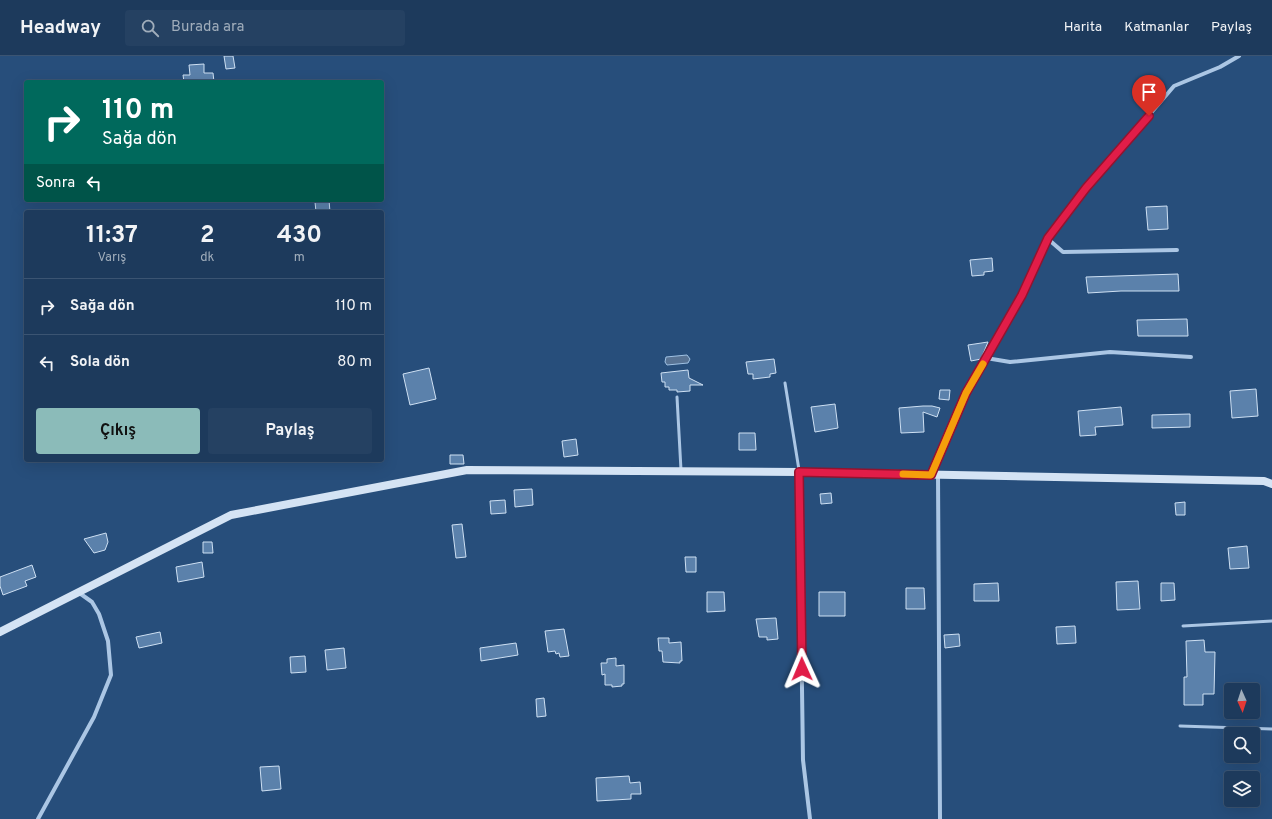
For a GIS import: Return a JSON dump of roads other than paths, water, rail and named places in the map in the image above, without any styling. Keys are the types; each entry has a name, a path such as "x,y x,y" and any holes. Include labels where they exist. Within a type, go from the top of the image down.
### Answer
{"main road":[{"path":"0,632 231,515 468,470 799,472 1264,481 1272,484"}],"street":[{"path":"940,819 935,475 966,393 1022,295 1048,238 1086,188 1174,86 1220,67 1239,56"},
{"path":"1048,238 1063,252 1177,250"},
{"path":"986,358 1010,362 1110,352 1191,357"},
{"path":"799,472 804,760 810,819"},
{"path":"38,819 94,718 111,674 108,641 99,614 92,602 78,592"}],"lane":[{"path":"785,383 799,472"},
{"path":"677,397 681,471"},
{"path":"1184,626 1272,621"},
{"path":"1180,726 1272,729"}],"water":[{"path":"687,355 690,359 688,363 667,365 665,362 666,357"}]}
